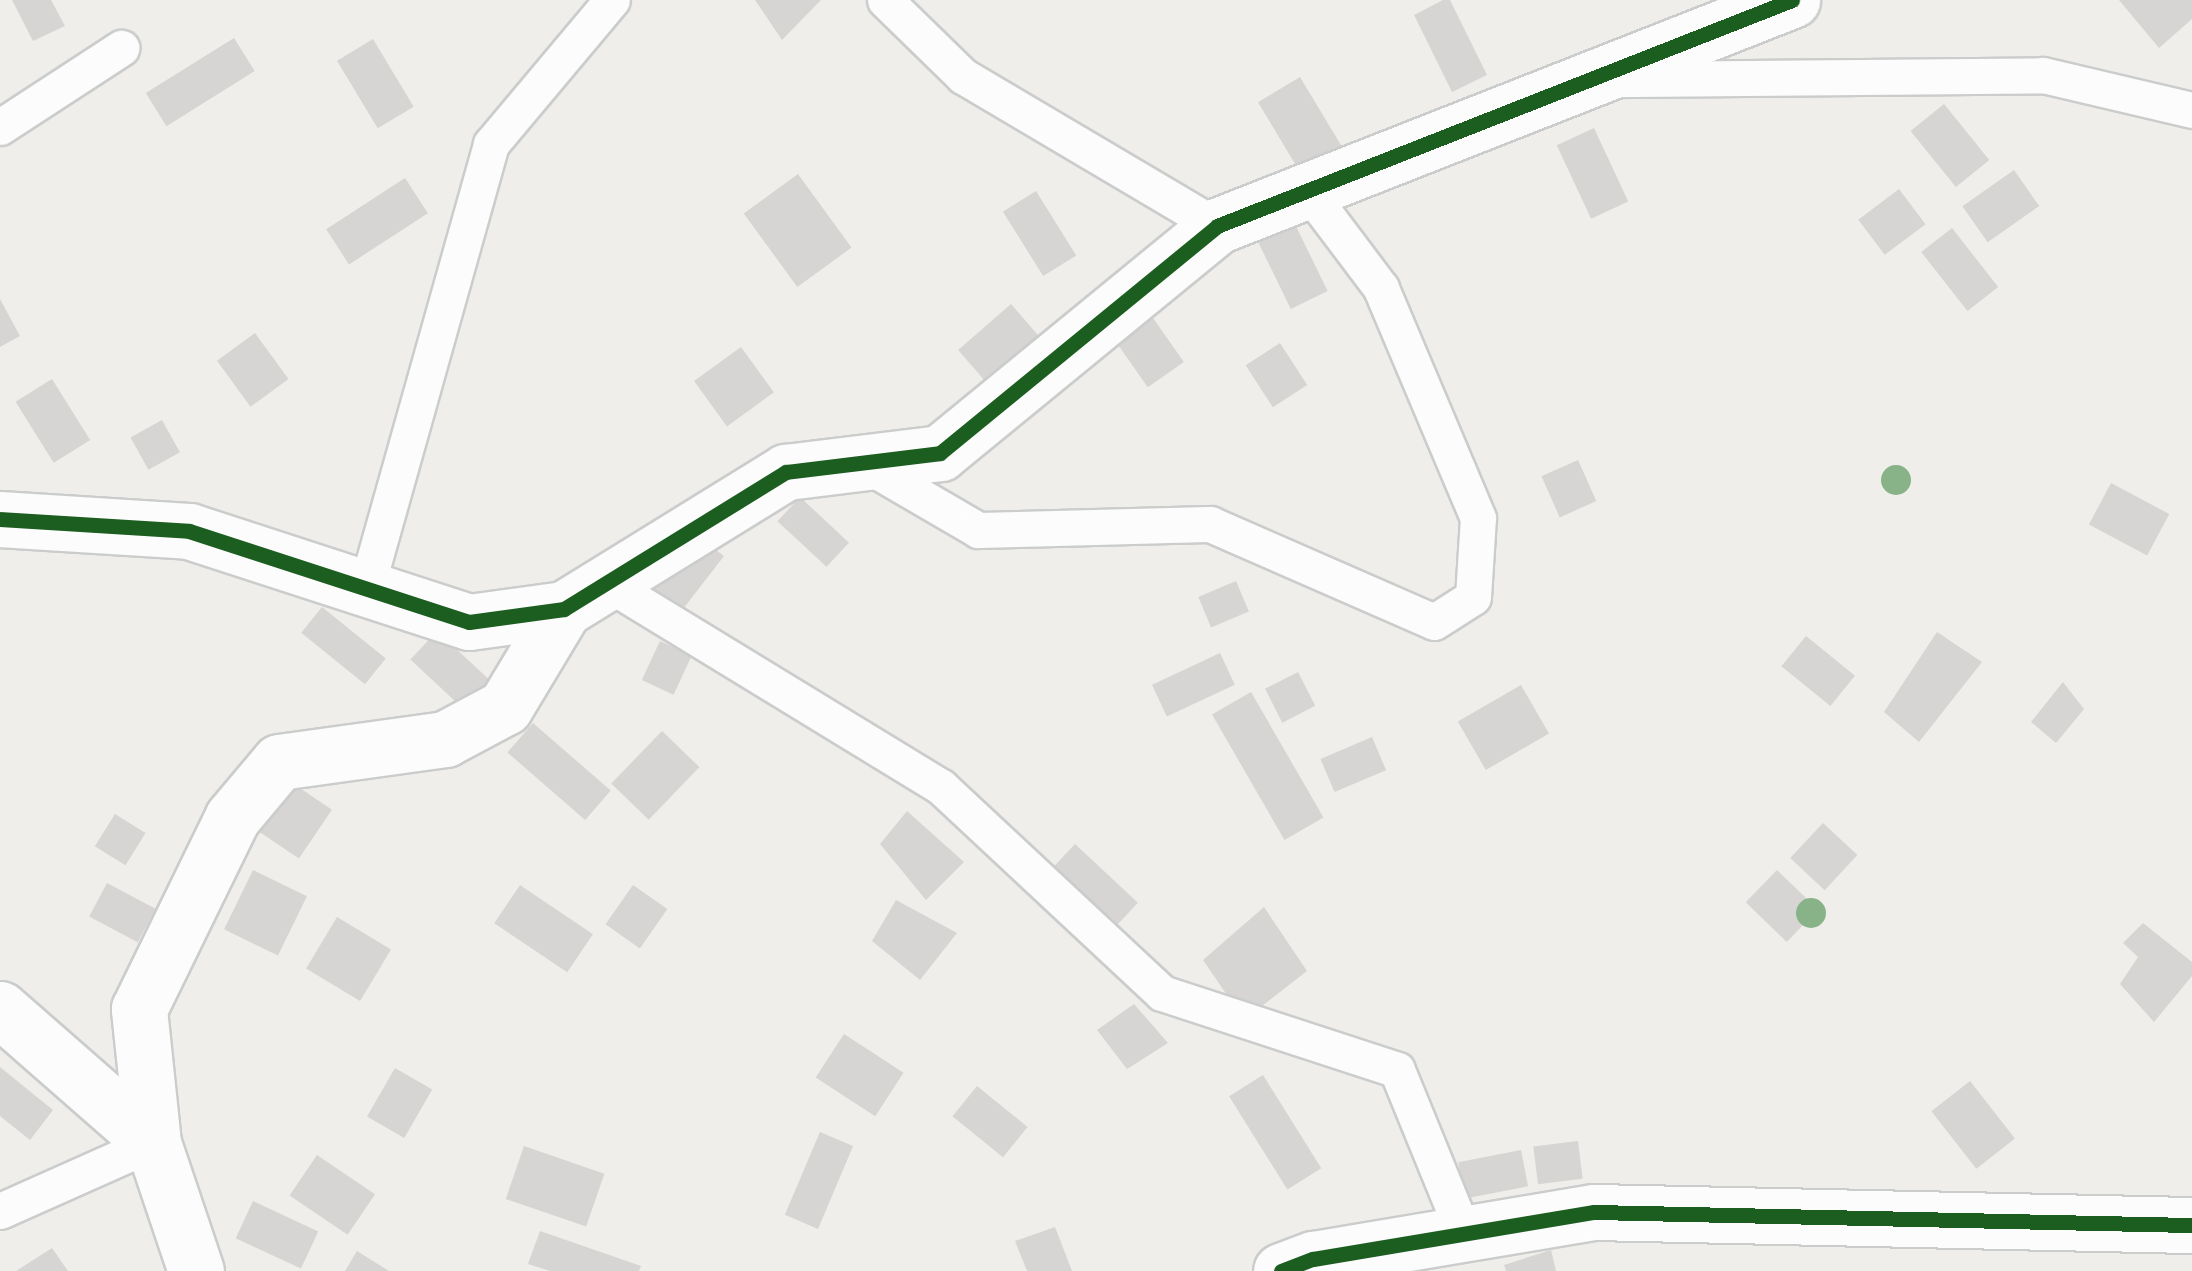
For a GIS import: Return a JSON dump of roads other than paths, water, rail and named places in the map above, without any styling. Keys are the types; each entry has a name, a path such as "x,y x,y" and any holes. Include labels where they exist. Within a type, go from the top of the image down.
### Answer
{"street":[{"path":"0,519 189,531 469,622 585,596 786,472 940,453 1217,226 1792,0"},
{"path":"196,1271 153,1143 139,1009 232,818 279,762 444,739 505,707 585,596"},
{"path":"0,1009 153,1143"},
{"path":"1281,1271 1313,1259 1594,1212 2192,1225"}],"lane":[{"path":"366,589 490,144 612,0"},
{"path":"885,0 963,76 1217,226"},
{"path":"0,128 120,48"},
{"path":"1590,80 2042,75 2192,110"},
{"path":"862,463 978,530 1210,524 1434,622 1473,597 1478,518 1381,288 1308,191"},
{"path":"585,596 941,787 1162,993 1397,1070 1464,1234"},
{"path":"0,1211 153,1143"}]}
